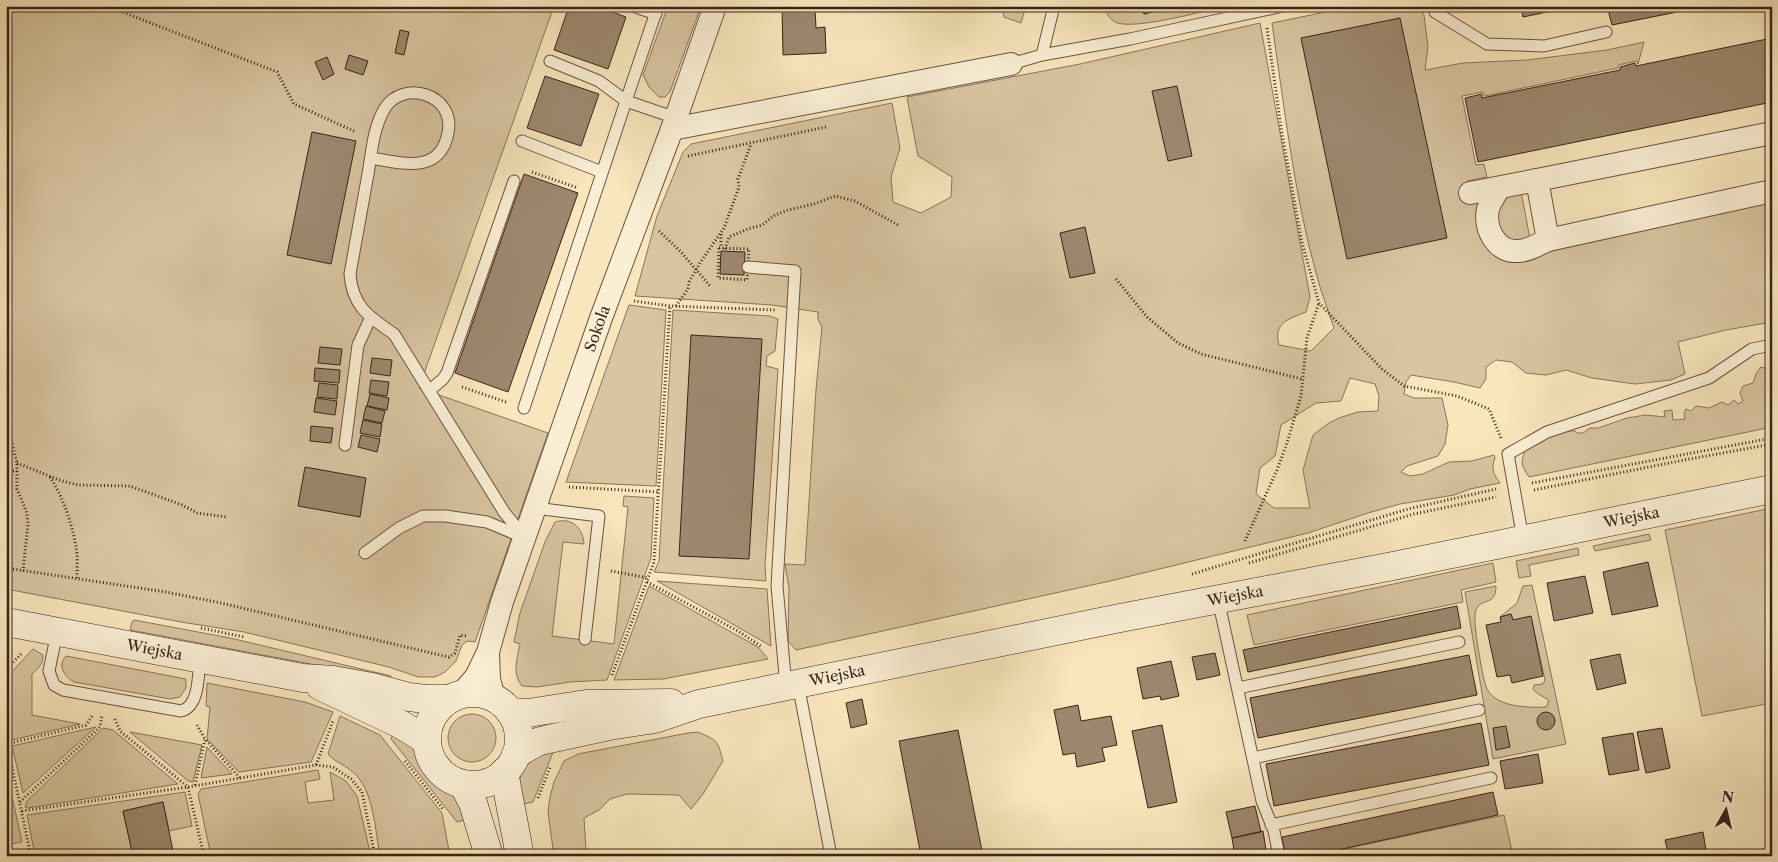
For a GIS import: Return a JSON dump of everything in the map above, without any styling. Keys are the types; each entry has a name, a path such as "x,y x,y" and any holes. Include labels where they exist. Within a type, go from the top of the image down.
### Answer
{"street":[{"name":"Sokola","path":"455,696 476,677 488,652 502,602 525,538 544,510 601,318 674,123 715,6"},
{"path":"674,123 1011,64"},
{"path":"1470,193 1772,133"},
{"path":"1537,180 1548,240"},
{"path":"1499,188 1490,203 1487,220 1490,233 1497,243 1510,250 1520,252 1548,240 1772,191"},
{"name":"Wiejska","path":"510,763 538,742 609,726 655,719 789,678 1388,567 1772,489"},
{"name":"Wiejska","path":"6,622 56,640 200,658 303,678 343,681 426,699 455,696"},
{"name":"Sokola","path":"488,652 490,679 502,705"},
{"name":"Wiejska","path":"303,678 400,724 426,740"},
{"path":"473,692 484,694 502,705 516,722 519,743 510,763 496,779 486,783 463,784 451,780 441,773 433,763 428,752 426,740 432,716 440,706 455,696 473,692"},
{"name":"Wiejska","path":"502,705 528,712 586,704 655,702 699,704"},
{"path":"510,763 520,856"},
{"path":"463,784 473,803 489,856"}],"lane":[{"path":"524,408 657,10 633,6"},
{"path":"1042,55 1054,6"},
{"path":"1011,64 1042,55 1130,39 1283,6"},
{"path":"1434,6 1435,12 1488,44 1544,46 1606,32"},
{"path":"550,61 598,81 626,101 674,123"},
{"path":"371,158 408,164 428,162 441,151 448,135 450,122 445,108 430,96 415,92 393,100 386,107 374,137 350,274 351,287 355,299 361,308 394,334 504,512 525,538"},
{"path":"522,141 602,172"},
{"path":"430,390 447,373 514,181"},
{"path":"748,267 795,271 778,586 789,678 831,856"},
{"path":"345,445 358,345 371,317"},
{"path":"1523,539 1508,454 1547,432 1709,378 1752,349 1772,345"},
{"path":"544,510 599,516 585,639"},
{"path":"365,553 399,528 423,516 445,516 487,522 525,538"},
{"path":"1218,599 1252,758 1264,808 1271,825 1279,856"},
{"path":"56,640 49,671 54,685 63,690 181,711 187,710 194,700 200,658"},
{"path":"1238,688 1459,642"},
{"path":"1252,758 1479,710"},
{"path":"1271,825 1491,778"}],"path":[{"path":"107,6 277,72 294,104 354,132 374,137"},
{"path":"1265,10 1281,128 1302,243 1319,303 1382,369 1404,386 1457,396 1488,409 1508,454"},
{"path":"680,158 827,127"},
{"path":"676,306 688,289 689,282 696,270 721,234 739,187 738,179 751,143"},
{"path":"533,173 595,194"},
{"path":"721,234 723,248 729,237 734,234 762,226 775,215 788,210 814,204 835,196 855,201 898,225"},
{"path":"654,225 681,252 710,286"},
{"path":"1116,279 1147,317 1178,343 1201,354 1302,380"},
{"path":"628,301 670,306 793,311"},
{"path":"1245,541 1287,443 1300,396 1307,338 1319,303"},
{"path":"612,675 654,562 670,306"},
{"path":"473,391 507,402"},
{"path":"6,420 18,463 17,489 27,513 28,524 23,571"},
{"path":"1192,574 1408,509 1513,486 1772,438"},
{"path":"18,463 50,476 87,486 130,486 182,504 197,513 227,517"},
{"path":"6,471 17,471"},
{"path":"50,476 63,501 71,527 76,548 77,579"},
{"path":"544,510 561,486 659,492"},
{"path":"6,568 166,592 221,603 444,656"},
{"path":"593,568 647,580 738,631 760,644 789,678"},
{"path":"6,670 29,644 56,640"},
{"path":"316,765 334,719"},
{"path":"7,744 86,725"},
{"path":"20,802 100,727"},
{"path":"120,731 188,787 204,856"},
{"path":"6,739 31,856"},
{"path":"195,786 205,740 240,779"},
{"path":"401,755 447,814"},
{"path":"536,802 552,763"},
{"path":"22,812 240,779 316,765 333,767 351,779 362,792 375,856"}],"shaded area":[{"path":"6,6 554,6 419,388 548,433 475,642 467,641 462,645 456,661 445,672 435,677 418,677 389,667 244,632 6,589"},
{"path":"668,6 701,6 670,92 665,97 659,97 649,87 643,75"},
{"path":"1001,6 1026,6 1021,23 1004,17"},
{"path":"1104,6 1128,6 1130,11 1142,8 1144,14 1175,6 1226,6 1152,22 1124,24 1111,19"},
{"path":"1354,6 1419,6 1424,15 1428,47 1425,70 1463,63 1527,60 1607,50 1644,42 1638,64 1637,61 1618,65 1618,68 1485,96 1483,92 1462,96 1476,165 1484,164 1487,177 1467,181 1470,196 1483,193 1484,236 1547,252 1772,202 1772,322 1726,330 1678,342 1685,374 1671,380 1635,384 1592,378 1566,370 1546,375 1526,373 1512,362 1496,360 1486,367 1486,379 1480,388 1411,375 1406,382 1404,394 1414,398 1442,398 1448,425 1445,444 1438,456 1407,466 1401,472 1410,476 1423,474 1449,462 1472,461 1494,455 1493,471 1500,483 1470,489 1454,495 1400,504 1308,533 1110,581 796,650 788,641 789,588 785,564 805,565 822,327 818,319 818,312 772,305 635,296 657,216 683,152 691,144 892,103 900,148 891,177 893,202 921,213 951,197 952,177 918,156 907,97 1080,64 1260,23 1310,297 1306,312 1293,317 1280,327 1278,332 1279,345 1311,351 1334,328 1308,243 1290,149 1272,23","holes":["1350,378 1375,384 1379,396 1378,411 1358,412 1339,418 1313,435 1303,470 1310,508 1274,508 1256,494 1260,468 1275,456 1281,425 1316,403 1341,401"]},
{"path":"1521,191 1530,239 1513,243 1504,237 1498,227 1498,206 1505,198"},
{"path":"629,305 666,310 656,486 566,482"},
{"path":"673,310 770,316 778,319 775,351 767,356 766,366 778,369 765,566 766,581 654,572 659,561"},
{"path":"1761,367 1772,370 1772,427 1529,477 1523,466 1522,461 1525,449 1564,432 1575,431 1583,433 1590,428 1598,428 1627,418 1646,415 1665,417 1664,411 1672,410 1673,420 1685,419 1684,413 1686,409 1691,411 1696,406 1709,408 1722,402 1728,405 1734,400 1738,404 1743,401 1740,393 1743,386 1753,383"},
{"path":"624,496 654,498 651,558 607,680 570,682 537,687 522,686 516,671 520,644 514,642 520,613 545,542 555,522 571,522 579,528 584,544 563,542 552,636 614,644 628,507 623,506"},
{"path":"1772,508 1772,703 1702,716 1665,530"},
{"path":"1649,534 1651,540 1595,551 1593,546"},
{"path":"1578,548 1579,555 1529,565 1531,576 1519,578 1516,561"},
{"path":"1493,563 1496,582 1461,590 1463,602 1254,645 1247,615"},
{"path":"657,581 767,589 771,646"},
{"path":"1532,585 1566,744 1493,759 1465,592 1496,586 1494,597 1478,606 1475,614 1483,675 1491,695 1497,700 1513,705 1546,707 1549,701 1533,689 1534,685 1543,684 1545,680 1531,617 1513,620 1511,614 1500,617 1517,603 1523,586"},
{"path":"649,586 758,647 768,659 663,679 614,680"},
{"path":"134,620 230,638 391,676 390,681 353,672 130,630"},
{"path":"33,649 43,655 40,666 32,674 32,715 80,724 12,740 6,711 6,678"},
{"path":"66,656 186,679 186,688 180,697 170,699 74,682 67,677 62,667"},
{"path":"207,683 305,702 333,712 311,762 239,772 207,739 210,707 206,706"},
{"path":"467,714 477,714 486,718 492,724 495,729 495,747 486,758 477,762 467,762 458,758 452,752 448,743 448,733 452,724 458,718"},
{"path":"340,716 380,735 442,813 450,856 380,856 373,813 367,792 353,772 328,754"},
{"path":"96,727 23,793 12,746"},
{"path":"103,728 113,730 178,784 25,807 27,801"},
{"path":"394,731 412,745 429,774 457,799 470,818 457,822 391,739"},
{"path":"130,732 202,745 193,782 188,781"},
{"path":"698,732 716,742 723,761 703,794 691,809 679,795 627,794 610,799 599,810 584,818 586,850 591,856 554,856 548,812 554,782 564,761 578,754"},
{"path":"556,745 533,802 519,805 519,782 524,768 529,762"},
{"path":"207,747 232,774 201,778"},
{"path":"318,770 320,779 305,782 308,803 334,800 330,772 346,781 357,796 371,856 211,856 198,794 201,789"},
{"path":"185,792 192,826 169,831 163,802 123,811 133,856 35,856 27,815"},
{"path":"12,796 22,842 6,845 6,797"},
{"path":"1504,815 1513,856 1311,856"}],"building":[{"path":"569,6 596,6 626,17 608,69 554,50"},
{"path":"782,6 824,6 824,8 815,9 816,28 825,27 826,53 783,55"},
{"path":"1128,6 1175,7 1144,14 1142,8 1129,12"},
{"path":"1521,6 1576,6 1523,17"},
{"path":"1607,6 1707,6 1612,25"},
{"path":"1400,18 1447,238 1347,259 1301,38"},
{"path":"400,30 409,32 404,55 395,53"},
{"path":"1772,38 1772,102 1478,162 1465,98 1482,94 1482,98 1620,70 1620,67 1635,63 1636,66"},
{"path":"349,55 368,61 363,75 345,69"},
{"path":"327,57 334,74 323,80 315,62"},
{"path":"545,76 599,94 581,146 527,128"},
{"path":"1177,86 1192,156 1168,161 1152,91"},
{"path":"312,132 356,141 331,264 287,255"},
{"path":"524,174 578,193 508,392 455,373"},
{"path":"1085,227 1095,273 1070,278 1060,233"},
{"path":"721,251 745,252 744,275 720,274"},
{"path":"691,335 762,339 749,559 679,556"},
{"path":"320,347 342,349 340,365 318,363"},
{"path":"372,358 392,360 390,376 370,373"},
{"path":"315,368 340,370 339,383 314,381"},
{"path":"371,380 389,382 387,396 369,393"},
{"path":"319,383 338,385 337,399 317,397"},
{"path":"370,394 389,398 387,410 367,406"},
{"path":"316,398 337,401 335,415 314,412"},
{"path":"366,406 385,411 382,423 363,419"},
{"path":"363,420 382,424 380,437 360,433"},
{"path":"311,426 333,428 331,443 310,441"},
{"path":"361,435 380,439 377,452 358,447"},
{"path":"305,467 366,478 360,517 298,506"},
{"path":"1648,562 1658,606 1612,615 1603,572"},
{"path":"1585,576 1593,613 1554,621 1547,583"},
{"path":"1457,606 1461,628 1248,672 1243,650"},
{"path":"1511,614 1513,620 1531,616 1543,676 1512,683 1510,675 1497,677 1486,625 1501,622 1500,617"},
{"path":"1215,653 1220,675 1197,680 1192,657"},
{"path":"1620,654 1626,683 1597,690 1590,660"},
{"path":"1469,655 1477,695 1258,738 1250,698"},
{"path":"1171,661 1179,696 1161,700 1160,696 1143,699 1137,668"},
{"path":"862,699 867,724 851,728 846,703"},
{"path":"1078,705 1081,721 1111,716 1117,745 1102,748 1105,761 1077,767 1075,753 1063,755 1054,710"},
{"path":"1546,712 1552,715 1555,721 1552,727 1546,730 1540,727 1537,721 1540,715"},
{"path":"1481,723 1489,765 1274,806 1266,764"},
{"path":"1162,725 1177,802 1148,808 1132,731"},
{"path":"1506,726 1510,747 1496,750 1493,728"},
{"path":"1662,728 1670,768 1646,773 1637,732"},
{"path":"958,730 983,856 921,856 899,741"},
{"path":"1633,733 1639,770 1609,775 1602,738"},
{"path":"1538,754 1543,783 1505,789 1500,761"},
{"path":"1493,792 1498,815 1310,856 1286,856 1282,837"},
{"path":"163,802 174,856 133,856 123,811"},
{"path":"1255,806 1261,832 1232,838 1226,812"},
{"path":"1263,831 1267,856 1235,856 1232,838"},
{"path":"1703,832 1707,856 1669,856 1665,840"}]}
